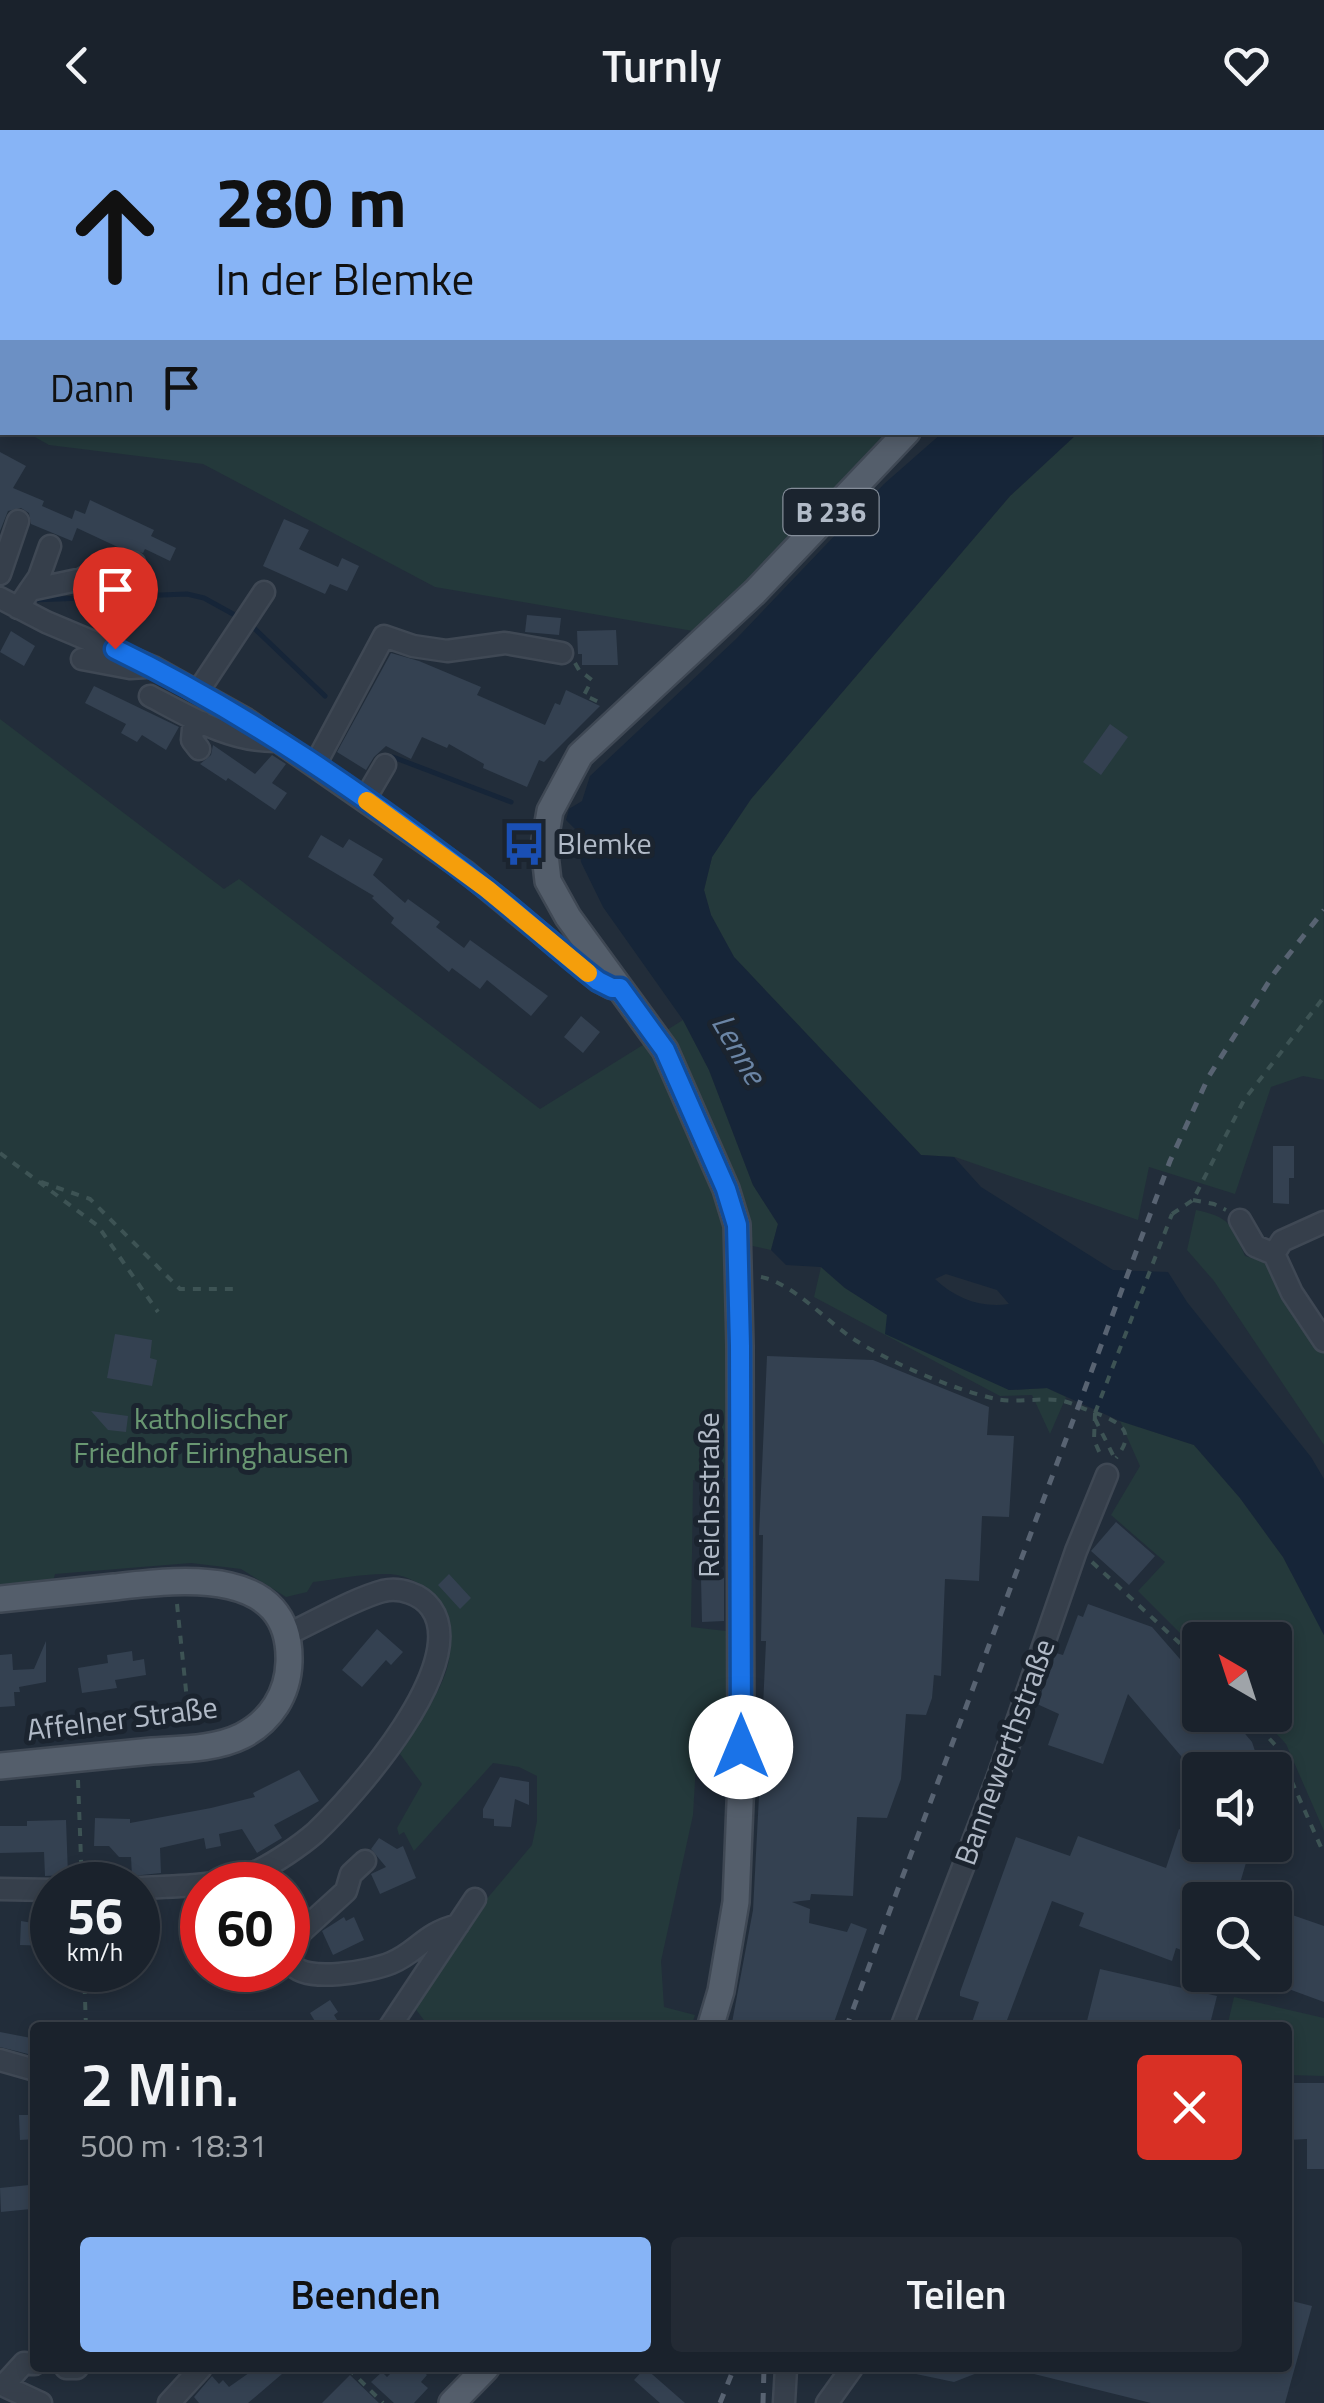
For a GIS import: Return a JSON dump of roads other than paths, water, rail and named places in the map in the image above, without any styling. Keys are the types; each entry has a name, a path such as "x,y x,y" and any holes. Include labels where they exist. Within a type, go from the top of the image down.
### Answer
{"main road":[{"name":"B 236","path":"620,988 568,917 548,881 544,846 556,795 580,754 596,737 755,592 904,435"},
{"name":"Reichsstraße","path":"620,988 665,1050 726,1189 737,1225 741,1779 736,1902 712,2022"},
{"path":"0,1599 208,1581 240,1588 269,1607 286,1635"},
{"name":"Affelner Straße","path":"0,1766 222,1743 253,1730 274,1708 285,1686 289,1657 286,1635"},
{"path":"452,2403 482,2372"}],"street":[{"path":"0,574 4,546 18,521"},
{"path":"16,599 40,576 50,546"},
{"path":"16,599 82,579 113,562 134,563"},
{"path":"198,690 264,592"},
{"path":"16,599 198,690 365,800 465,872 598,981 620,988"},
{"path":"315,766 384,636 446,651 505,643 562,653"},
{"path":"82,659 130,668 153,667"},
{"path":"150,696 250,742 277,742"},
{"path":"199,749 192,734 202,722"},
{"path":"365,800 386,765"},
{"path":"1240,1220 1256,1246 1274,1254 1292,1293 1324,1341"},
{"path":"1274,1254 1282,1241 1324,1222"},
{"name":"Bannewerthstraße","path":"903,2022 997,1779 1076,1550 1106,1476"},
{"path":"160,1887 203,1884 256,1872 312,1836 357,1790 400,1732 424,1690 440,1637 437,1616 426,1601 411,1592 385,1591 286,1635"},
{"path":"366,1861 351,1874 346,1891 291,1941 292,1965 298,1970 326,1976 392,1963 436,1930 458,1926"},
{"path":"0,1889 30,1890"},
{"path":"393,2022 475,1899"},
{"path":"0,2060 30,2069"},
{"path":"30,2364 24,2363 2,2384 41,2403"},
{"path":"169,2403 197,2372"},
{"path":"784,2403 786,2372"},
{"path":"827,2403 849,2372"}],"water":[{"name":"Lenne","path":"940,435 1076,435 1010,496 751,799 712,857 704,890 711,915 734,957 921,1155 954,1157 981,1187 1113,1270 1168,1272 1324,1479 1324,1635 1283,1557 1240,1498 1194,1445 1120,1421 1047,1388 1009,1390 885,1334 887,1315 821,1267 786,1265 771,1250 778,1224 753,1185 709,1070 683,1020 603,907 581,862 578,832 566,820 569,809 582,801 590,776 736,639 884,484","holes":["946,1274 997,1290 1009,1304 969,1300 935,1279"]}],"waterway":[{"name":"Blemke","path":"32,600 187,594 204,598 233,614"},
{"name":"Blemke","path":"254,628 325,696"},
{"name":"Blemke","path":"393,757 511,802"}],"railway":[{"path":"848,2022 1170,1161 1209,1076 1275,972 1324,910"},
{"path":"720,2403 732,2372"},
{"path":"763,2403 764,2372"}],"place":[{"name":"Blemke","path":"524,844"}],"park label":[{"name":"katholischer Friedhof Eiringhausen","path":"211,1436"}]}
